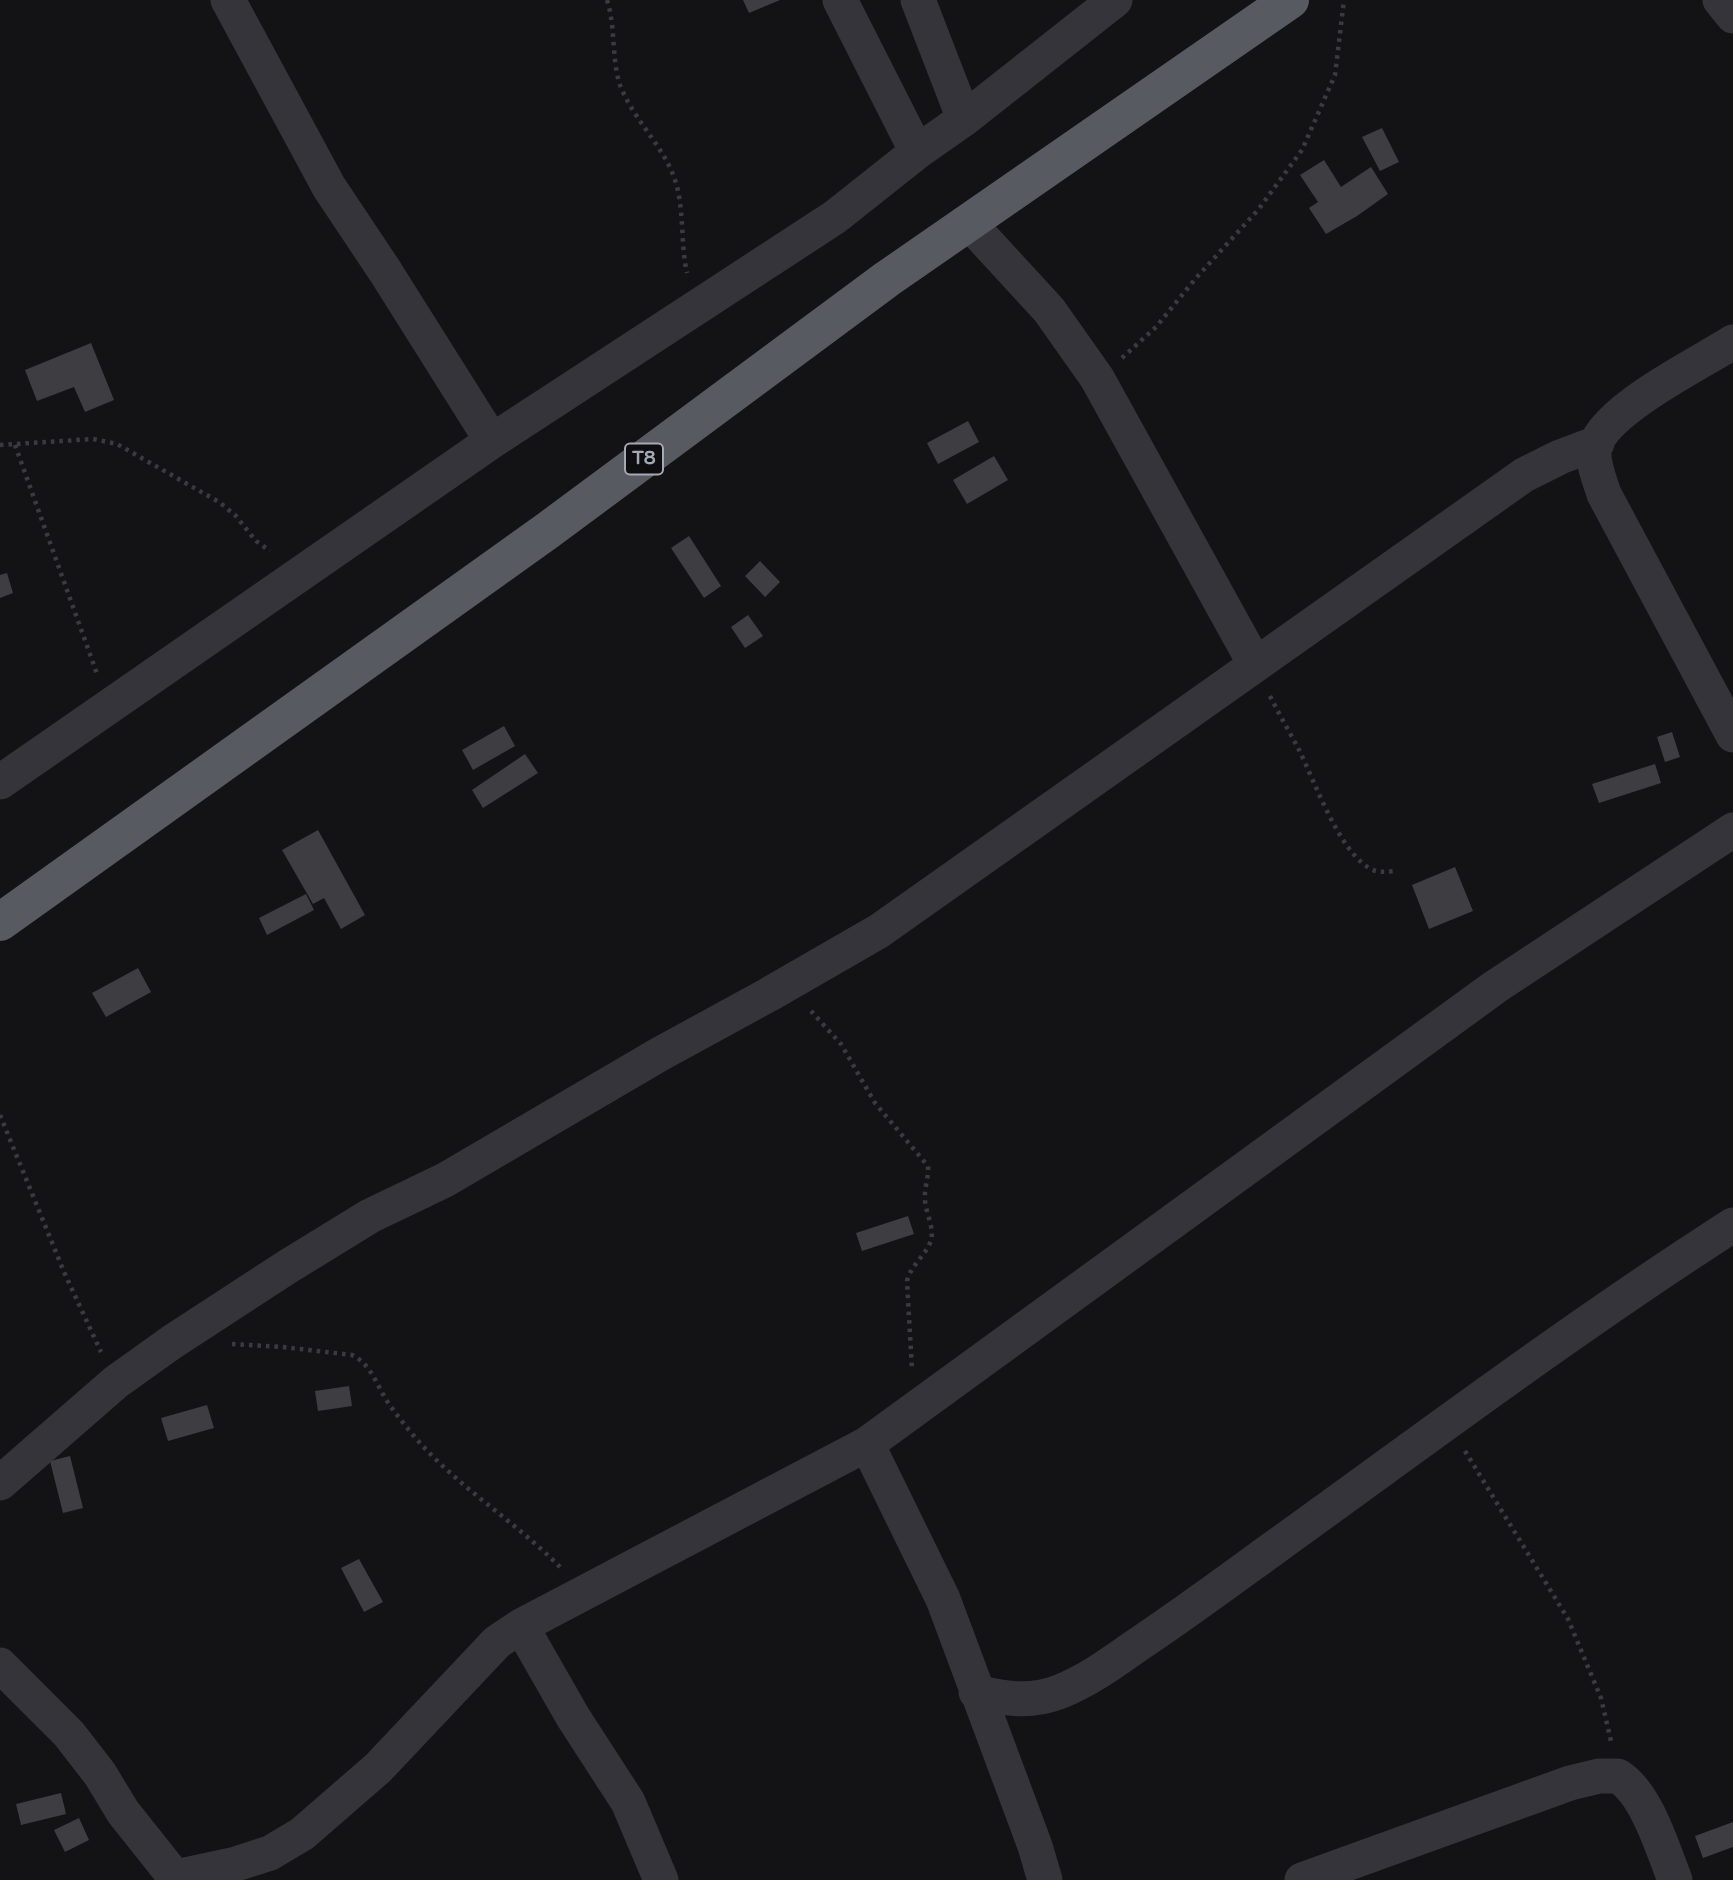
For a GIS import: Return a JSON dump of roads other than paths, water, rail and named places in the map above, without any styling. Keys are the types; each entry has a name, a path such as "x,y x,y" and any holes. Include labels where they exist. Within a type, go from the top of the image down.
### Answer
{"highway":[{"name":"T8","path":"0,922 547,531 865,296 1290,0"}],"street":[{"path":"228,0 329,187 492,441"},
{"path":"839,0 917,152"},
{"path":"918,0 964,119"},
{"path":"0,782 492,441 835,217 1115,0"},
{"path":"1720,0 1733,16"},
{"path":"969,222 1049,310 1097,379 1255,664"},
{"path":"1733,342 1625,409 1601,434 1594,451 1604,494 1733,735"},
{"path":"0,1483 116,1382 287,1267 370,1216 445,1180 660,1054 879,931 1524,475 1597,443"},
{"path":"0,1665 69,1734 100,1774 123,1812 176,1878 270,1853 302,1834 378,1768 497,1642 521,1626 867,1444 1495,987 1733,830"},
{"path":"976,1692 1009,1700 1037,1699 1061,1691 1095,1674 1685,1256 1733,1225"},
{"path":"867,1444 943,1600 1035,1846 1045,1880"},
{"path":"521,1626 573,1717 628,1802 661,1880"},
{"path":"1302,1880 1570,1783 1599,1776 1618,1776 1634,1789 1653,1826 1675,1880"}]}
